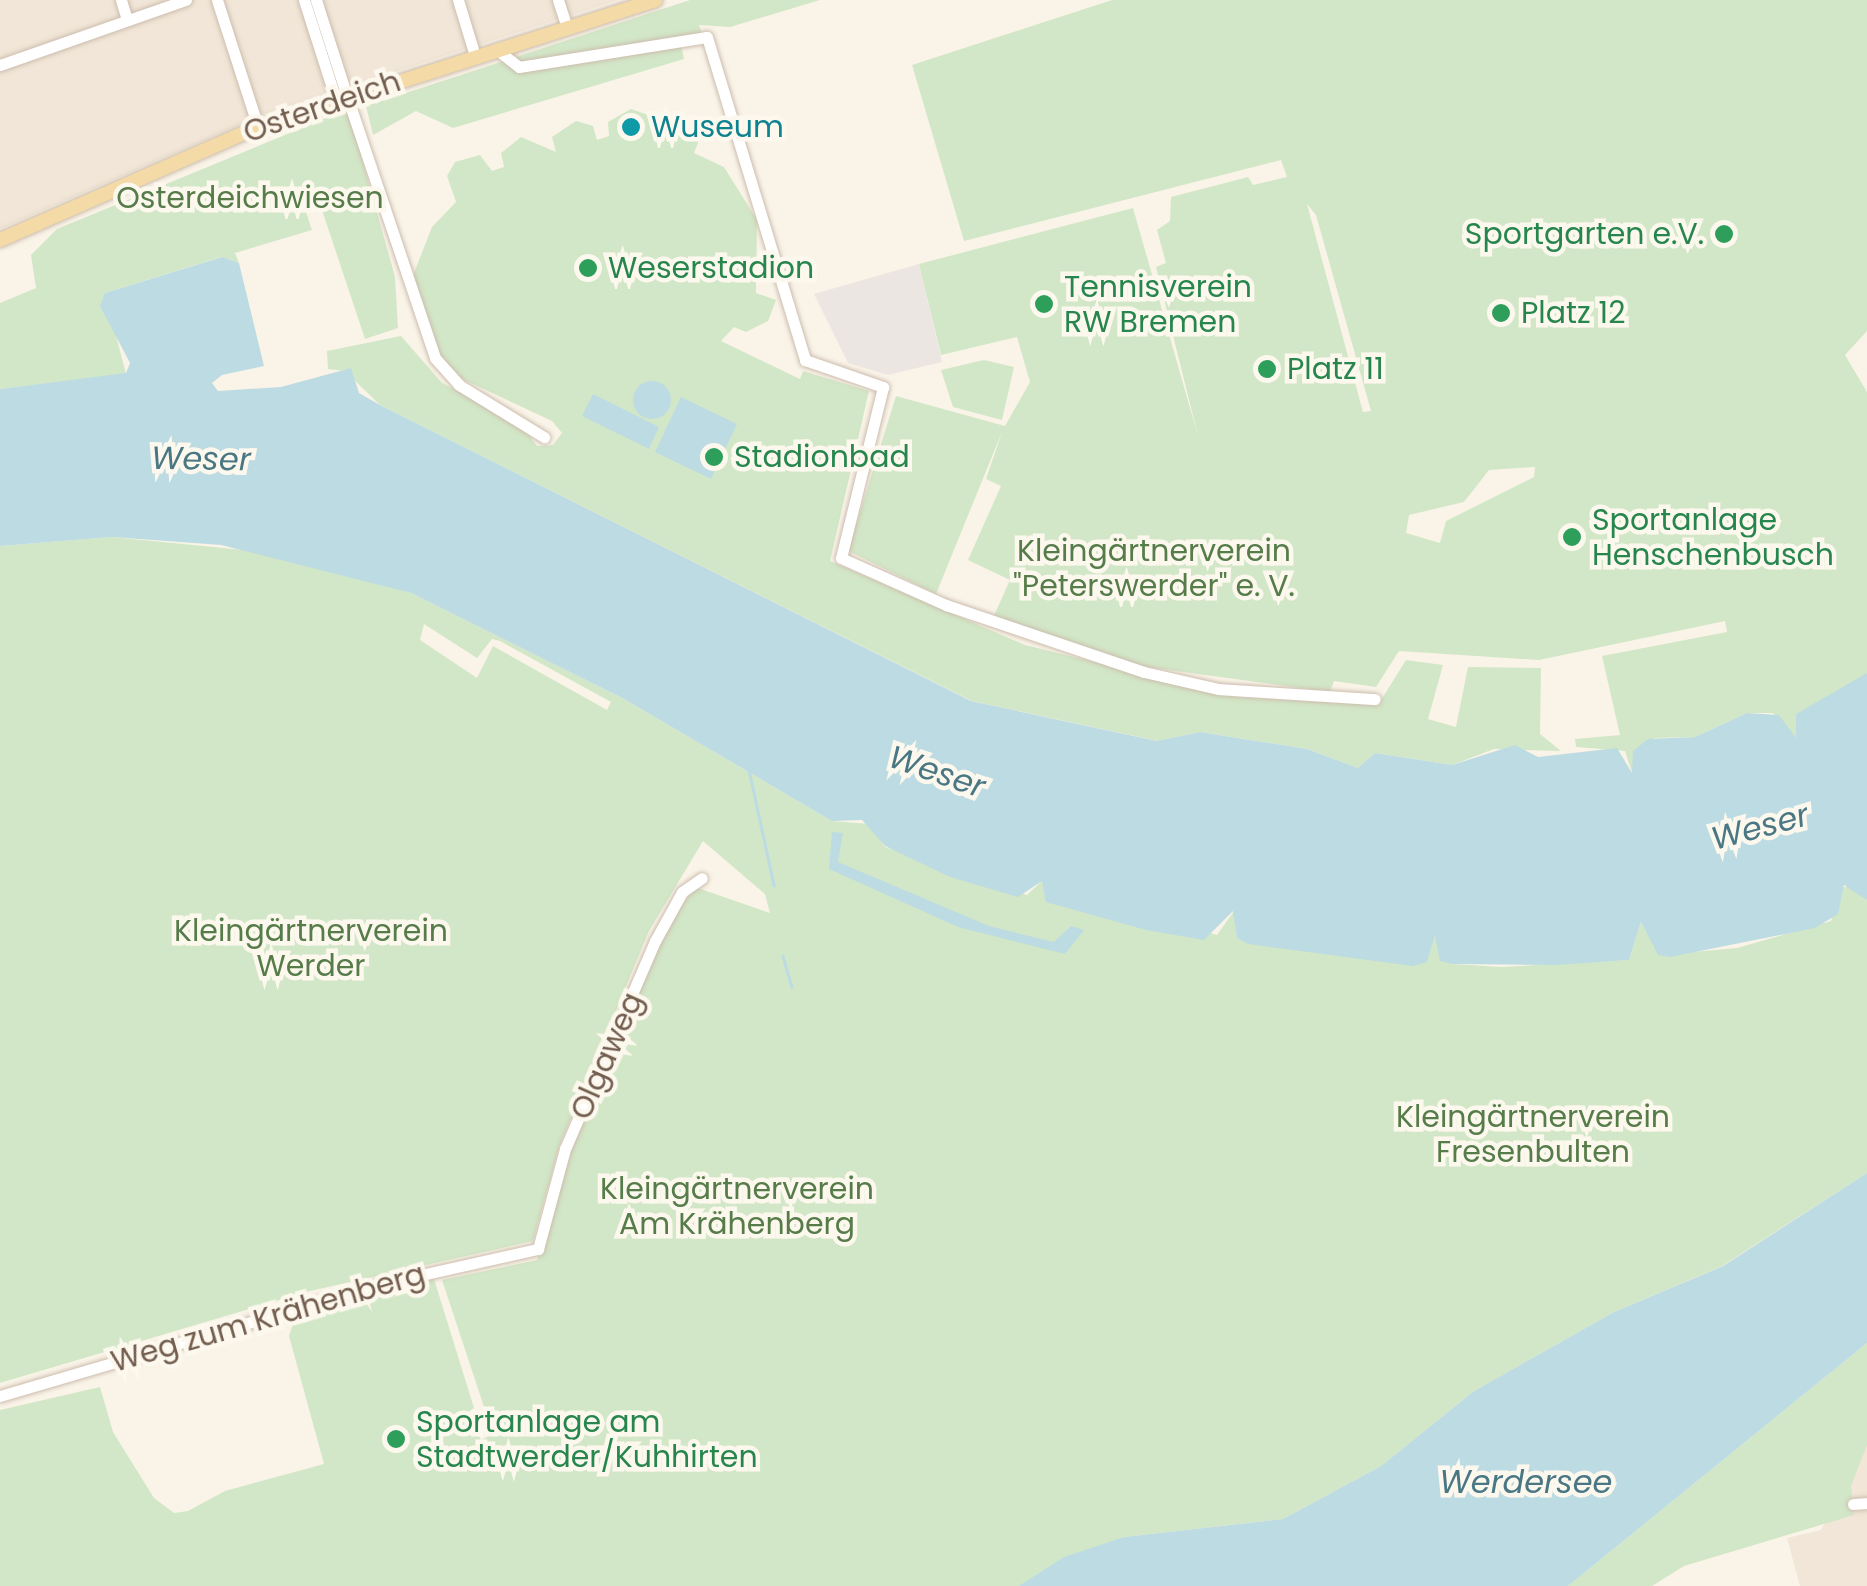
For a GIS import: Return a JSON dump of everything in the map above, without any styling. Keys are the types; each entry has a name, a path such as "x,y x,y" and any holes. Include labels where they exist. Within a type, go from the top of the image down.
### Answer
{"main road":[{"name":"Osterdeich","path":"0,240 258,126 655,0"}],"street":[{"path":"121,0 127,20"},
{"path":"0,65 186,0"},
{"path":"217,0 258,126"},
{"path":"304,0 336,100"},
{"path":"316,0 344,87"},
{"path":"458,0 475,56"},
{"path":"558,0 567,28"},
{"path":"496,49 519,66 706,37 805,360 884,387 841,558 964,612 1144,672 1219,689 1376,699"},
{"path":"351,108 435,358 458,385 544,437"},
{"name":"Olgaweg","path":"538,1249 566,1149 655,941 682,892 702,878"},
{"name":"Weg zum Krähenberg","path":"0,1396 382,1284 538,1249"},
{"path":"1853,1504 1867,1504"}],"shaded area":[{"path":"0,0 618,0 264,114 0,229"},
{"path":"919,264 942,362 888,375 848,363 814,294"},
{"path":"1867,1445 1867,1586 1800,1586 1787,1538 1821,1530"}],"green space":[{"path":"690,0 820,0 730,27 699,25 702,34 679,36 684,59 453,128 416,111 373,135 366,106"},
{"name":"Kleingärtnerverein \"Peterswerder\" e. V.","path":"1112,0 1867,0 1867,331 1845,355 1867,392 1867,673 1796,738 1773,713 1747,713 1695,737 1655,738 1632,773 1625,751 1576,747 1575,739 1620,735 1602,656 1727,632 1725,621 1539,660 1399,651 1376,687 1334,681 1330,692 1139,666 992,620 1010,580 968,560 1001,486 986,479 1002,432 936,594 848,551 896,396 1005,426 1030,382 1017,337 941,355 919,264 1133,208 1198,436 1156,267 1166,263 1157,230 1170,221 1171,197 1248,177 1253,185 1287,177 1281,160 964,241 912,65","holes":["1307,204 1316,215 1371,411 1363,412","1535,467 1534,477 1446,521 1440,543 1406,533 1409,515 1464,502 1489,470"]},
{"name":"Osterdeichwiesen","path":"348,109 395,277 398,328 365,339 318,198 303,203 312,230 235,253 239,263 221,257 105,293 126,374 0,389 0,303 36,288 31,255 57,229"},
{"path":"631,109 651,116 653,131 667,133 671,121 703,130 694,153 724,167 757,220 756,293 776,300 768,321 746,332 734,327 721,341 800,379 803,371 869,391 830,561 1025,645 1236,697 1378,705 1406,660 1443,665 1428,719 1456,727 1468,667 1541,668 1540,734 1561,751 1494,749 1452,765 1375,753 1358,768 1307,749 1200,732 1158,741 972,701 380,405 345,371 328,369 327,351 401,336 442,383 519,422 537,446 553,445 562,433 552,421 445,371 412,293 414,273 432,227 456,202 447,176 455,162 480,155 492,171 504,167 501,153 521,137 556,152 552,137 576,121 593,126 597,140 609,136 608,122"},
{"path":"984,360 1014,367 1002,420 953,407 941,370"},
{"path":"112,537 263,552 411,593 624,699 832,821 869,824 885,847 1027,895 1042,881 1217,935 1234,911 1237,938 1427,961 1435,936 1453,964 1502,967 1629,960 1641,922 1659,955 1737,948 1831,921 1840,888 1850,886 1867,900 1867,1173 1722,1266 1614,1312 1474,1391 1381,1466 1283,1519 1124,1537 1019,1586 0,1586 0,1410 100,1387 113,1432 154,1498 174,1513 188,1511 225,1491 324,1464 289,1336 294,1321 364,1300 372,1312 369,1299 434,1279 474,1408 467,1413 481,1440 493,1434 442,1280 537,1260 565,1166 666,928 695,887 770,913 765,894 703,841 649,931 559,1147 533,1241 310,1291 0,1383 0,546","holes":["424,624 477,658 492,639 500,641 611,702 607,710 493,646 477,678 420,640"]},
{"path":"1867,1343 1867,1445 1851,1486 1854,1515 1684,1566 1652,1586 1568,1586"}],"water":[{"name":"Weser","path":"222,257 239,263 264,366 222,375 212,383 218,391 281,387 351,368 359,393 380,405 971,701 1157,741 1200,732 1307,749 1358,768 1375,753 1452,765 1515,745 1538,757 1617,748 1632,773 1633,751 1648,739 1695,737 1747,713 1779,715 1796,738 1796,714 1867,673 1867,900 1844,885 1838,914 1815,928 1670,957 1658,955 1641,922 1629,960 1556,965 1440,961 1435,936 1427,962 1413,966 1248,944 1237,938 1233,911 1204,940 1146,930 1046,902 1042,881 1018,897 950,877 885,846 862,820 832,821 624,699 411,593 221,545 112,537 0,546 0,389 126,373 130,363 100,306 105,293"},
{"path":"652,381 665,387 671,400 665,413 652,419 639,413 633,400 639,387"},
{"path":"593,394 659,427 649,449 582,416"},
{"path":"681,397 737,424 711,479 655,452"},
{"path":"832,832 843,833 838,862 989,926 1054,942 1071,926 1084,930 1065,954 958,927 829,869"},
{"name":"Werdersee","path":"1867,1173 1867,1343 1568,1586 1019,1586 1064,1557 1124,1537 1283,1519 1381,1466 1474,1391 1614,1312 1723,1266"}],"waterway":[{"path":"749,770 774,885"},
{"path":"783,956 792,987"}],"place":[{"name":"Wuseum","path":"631,127"},
{"name":"Sportgarten e.V.","path":"1724,234"},
{"name":"Weserstadion","path":"588,268"},
{"name":"Tennisverein RW Bremen","path":"1044,304"},
{"name":"Platz 12","path":"1501,313"},
{"name":"Platz 11","path":"1267,369"},
{"name":"Stadionbad","path":"714,457"},
{"name":"Sportanlage Henschenbusch","path":"1572,537"},
{"name":"Sportanlage am Stadtwerder/Kuhhirten","path":"396,1439"}],"park label":[{"name":"Kleingärtnerverein Werder","path":"311,948"},
{"name":"Kleingärtnerverein Fresenbulten","path":"1533,1134"},
{"name":"Kleingärtnerverein Am Krähenberg","path":"737,1206"}]}
